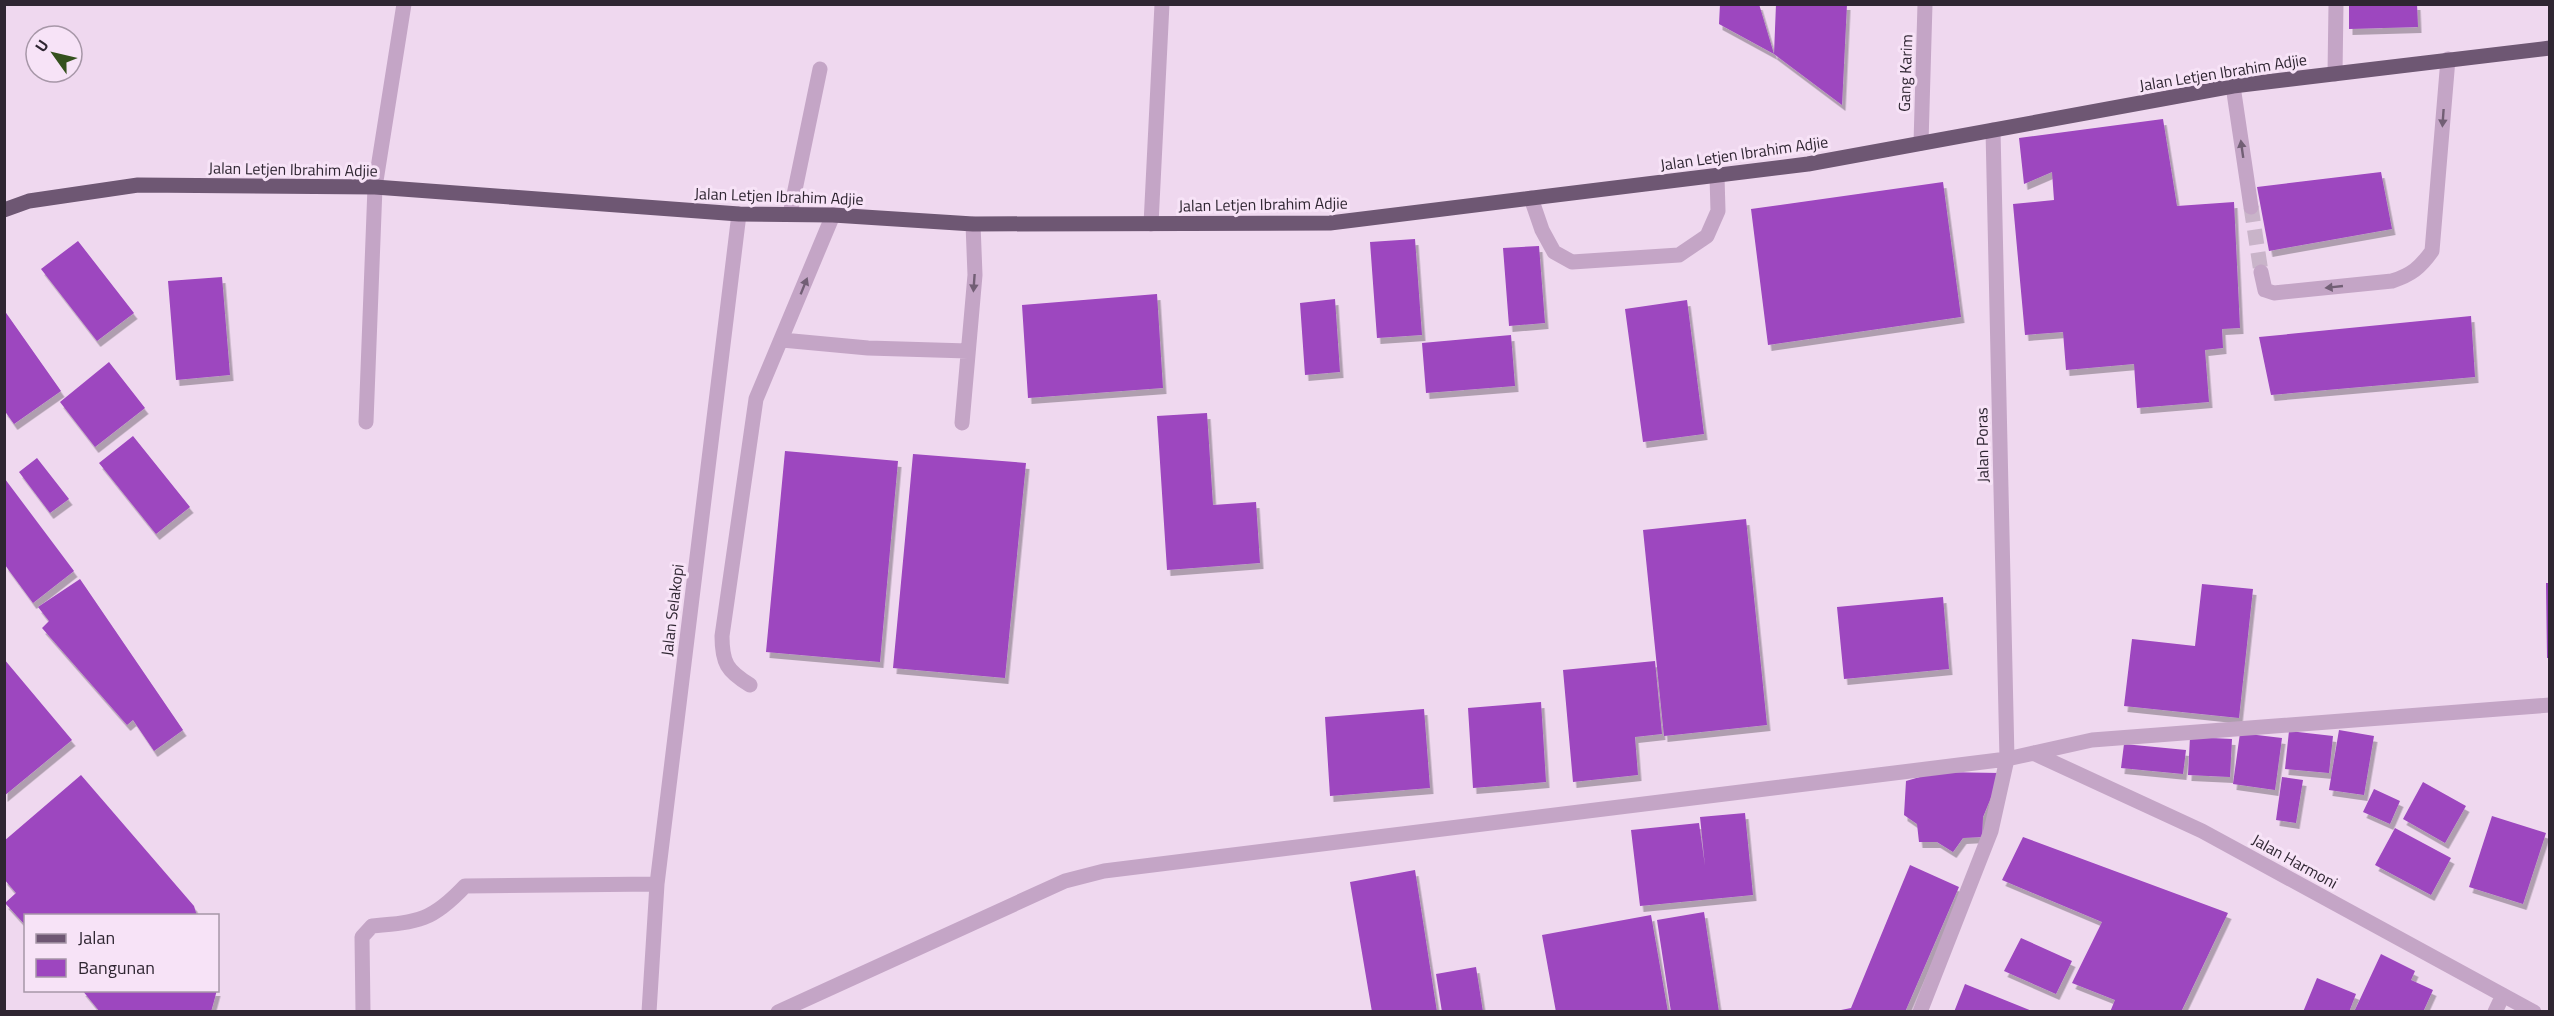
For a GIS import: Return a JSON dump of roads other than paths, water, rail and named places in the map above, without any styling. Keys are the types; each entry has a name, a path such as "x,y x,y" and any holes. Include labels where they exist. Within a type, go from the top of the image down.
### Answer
{"main road":[{"name":"Jalan Letjen Ibrahim Adjie","path":"4,210 29,201 138,185 375,187 739,214 833,215 973,224 1329,223 1808,164 2233,86 2550,48"}],"street":[{"path":"366,422 375,187 405,4"},
{"path":"1151,224 1162,4"},
{"name":"Gang Karim","path":"1921,143 1925,4"},
{"path":"2336,4 2336,74"},
{"path":"2261,272 2265,291 2274,293 2392,281 2409,276 2421,267 2432,251 2448,59"},
{"path":"790,214 820,69"},
{"path":"2233,86 2251,207"},
{"name":"Jalan Poras","path":"1920,1011 1991,831 2007,759 1993,129"},
{"path":"1531,198 1542,230 1554,252 1572,262 1679,255 1707,236 1718,211 1717,176"},
{"name":"Jalan Selakopi","path":"649,1011 657,884 739,214"},
{"path":"750,685 733,675 722,657 722,636 756,399 833,215"},
{"path":"962,423 975,275 973,224"},
{"path":"782,340 868,348 968,351"},
{"path":"778,1011 1065,881 1104,871 2007,759 2092,740 2550,705"},
{"name":"Jalan Harmoni","path":"2032,753 2202,831 2534,1011"},
{"path":"363,1011 362,937 372,926 397,925 433,916 465,886 657,884"},
{"path":"2495,1011 2503,995"}],"tunnel":[{"path":"2251,207 2261,272"}]}
